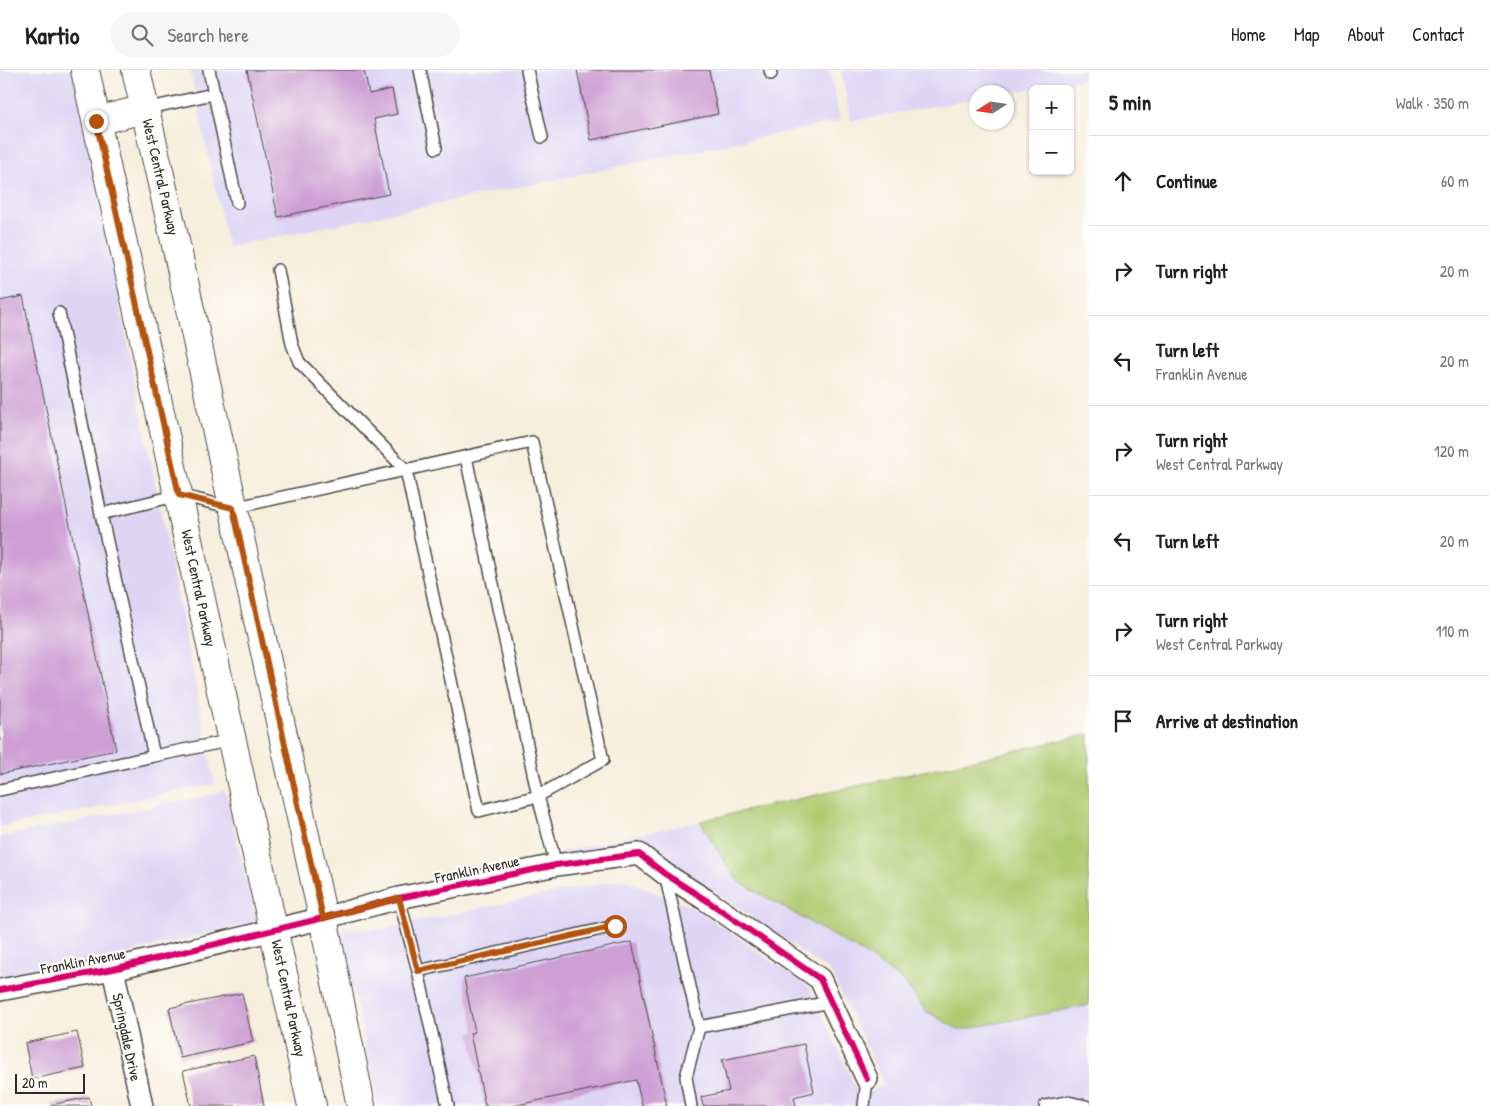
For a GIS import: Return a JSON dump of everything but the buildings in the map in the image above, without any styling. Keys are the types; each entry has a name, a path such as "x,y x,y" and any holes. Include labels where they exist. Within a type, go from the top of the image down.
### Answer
{"main road":[{"name":"West Central Parkway","path":"85,70 312,1106"},
{"name":"West Central Parkway","path":"136,70 323,918 362,1106"},
{"path":"96,121 145,110"}],"street":[{"name":"Franklin Avenue","path":"0,990 113,969 399,898 556,865 639,854 665,874 820,979 867,1079"},
{"name":"Springdale Drive","path":"113,969 142,1106"}],"lane":[{"path":"208,70 237,203"},
{"path":"420,70 436,148"},
{"path":"528,70 542,137"},
{"path":"145,110 213,94"},
{"path":"101,514 179,495 233,508 406,470 466,456 532,442 603,760 538,796 479,811 406,470 299,362 292,344 278,270"},
{"path":"58,313 154,756"},
{"path":"466,456 538,796 556,865"},
{"path":"0,790 233,740"},
{"path":"665,874 699,1027 686,1077 691,1106"},
{"path":"399,898 418,971 448,1106"},
{"path":"418,971 615,926"},
{"path":"699,1027 830,1002"},
{"path":"864,1106 867,1079"},
{"path":"1045,1106 1068,1102 1086,1106"}],"shaded area":[{"path":"0,70 73,70 215,784 0,827"},
{"path":"190,70 830,70 840,121 228,247"},
{"path":"841,70 1089,70 1089,79 1054,85 1029,85 1029,89 1014,92 1014,85 969,85 969,100 851,121"},
{"path":"224,789 257,922 111,957 0,978 0,837 216,794"},
{"path":"700,821 738,881 863,953 905,982 927,1012 960,1030 1089,1005 1089,1106 378,1106 341,930 380,929 623,879 698,910 809,987 859,1095 884,1085 832,974 828,970 714,891 631,856 336,906 335,902"}],"green space":[{"path":"1089,734 1089,1005 960,1030 927,1012 904,982 863,953 738,881 700,821"}],"cycle path":[{"path":"0,990 113,969 399,898 556,865 639,854 665,874 820,979 867,1079"}],"route":[{"path":"96,121 179,495 233,508 323,918 399,898 418,971 615,926"}]}
